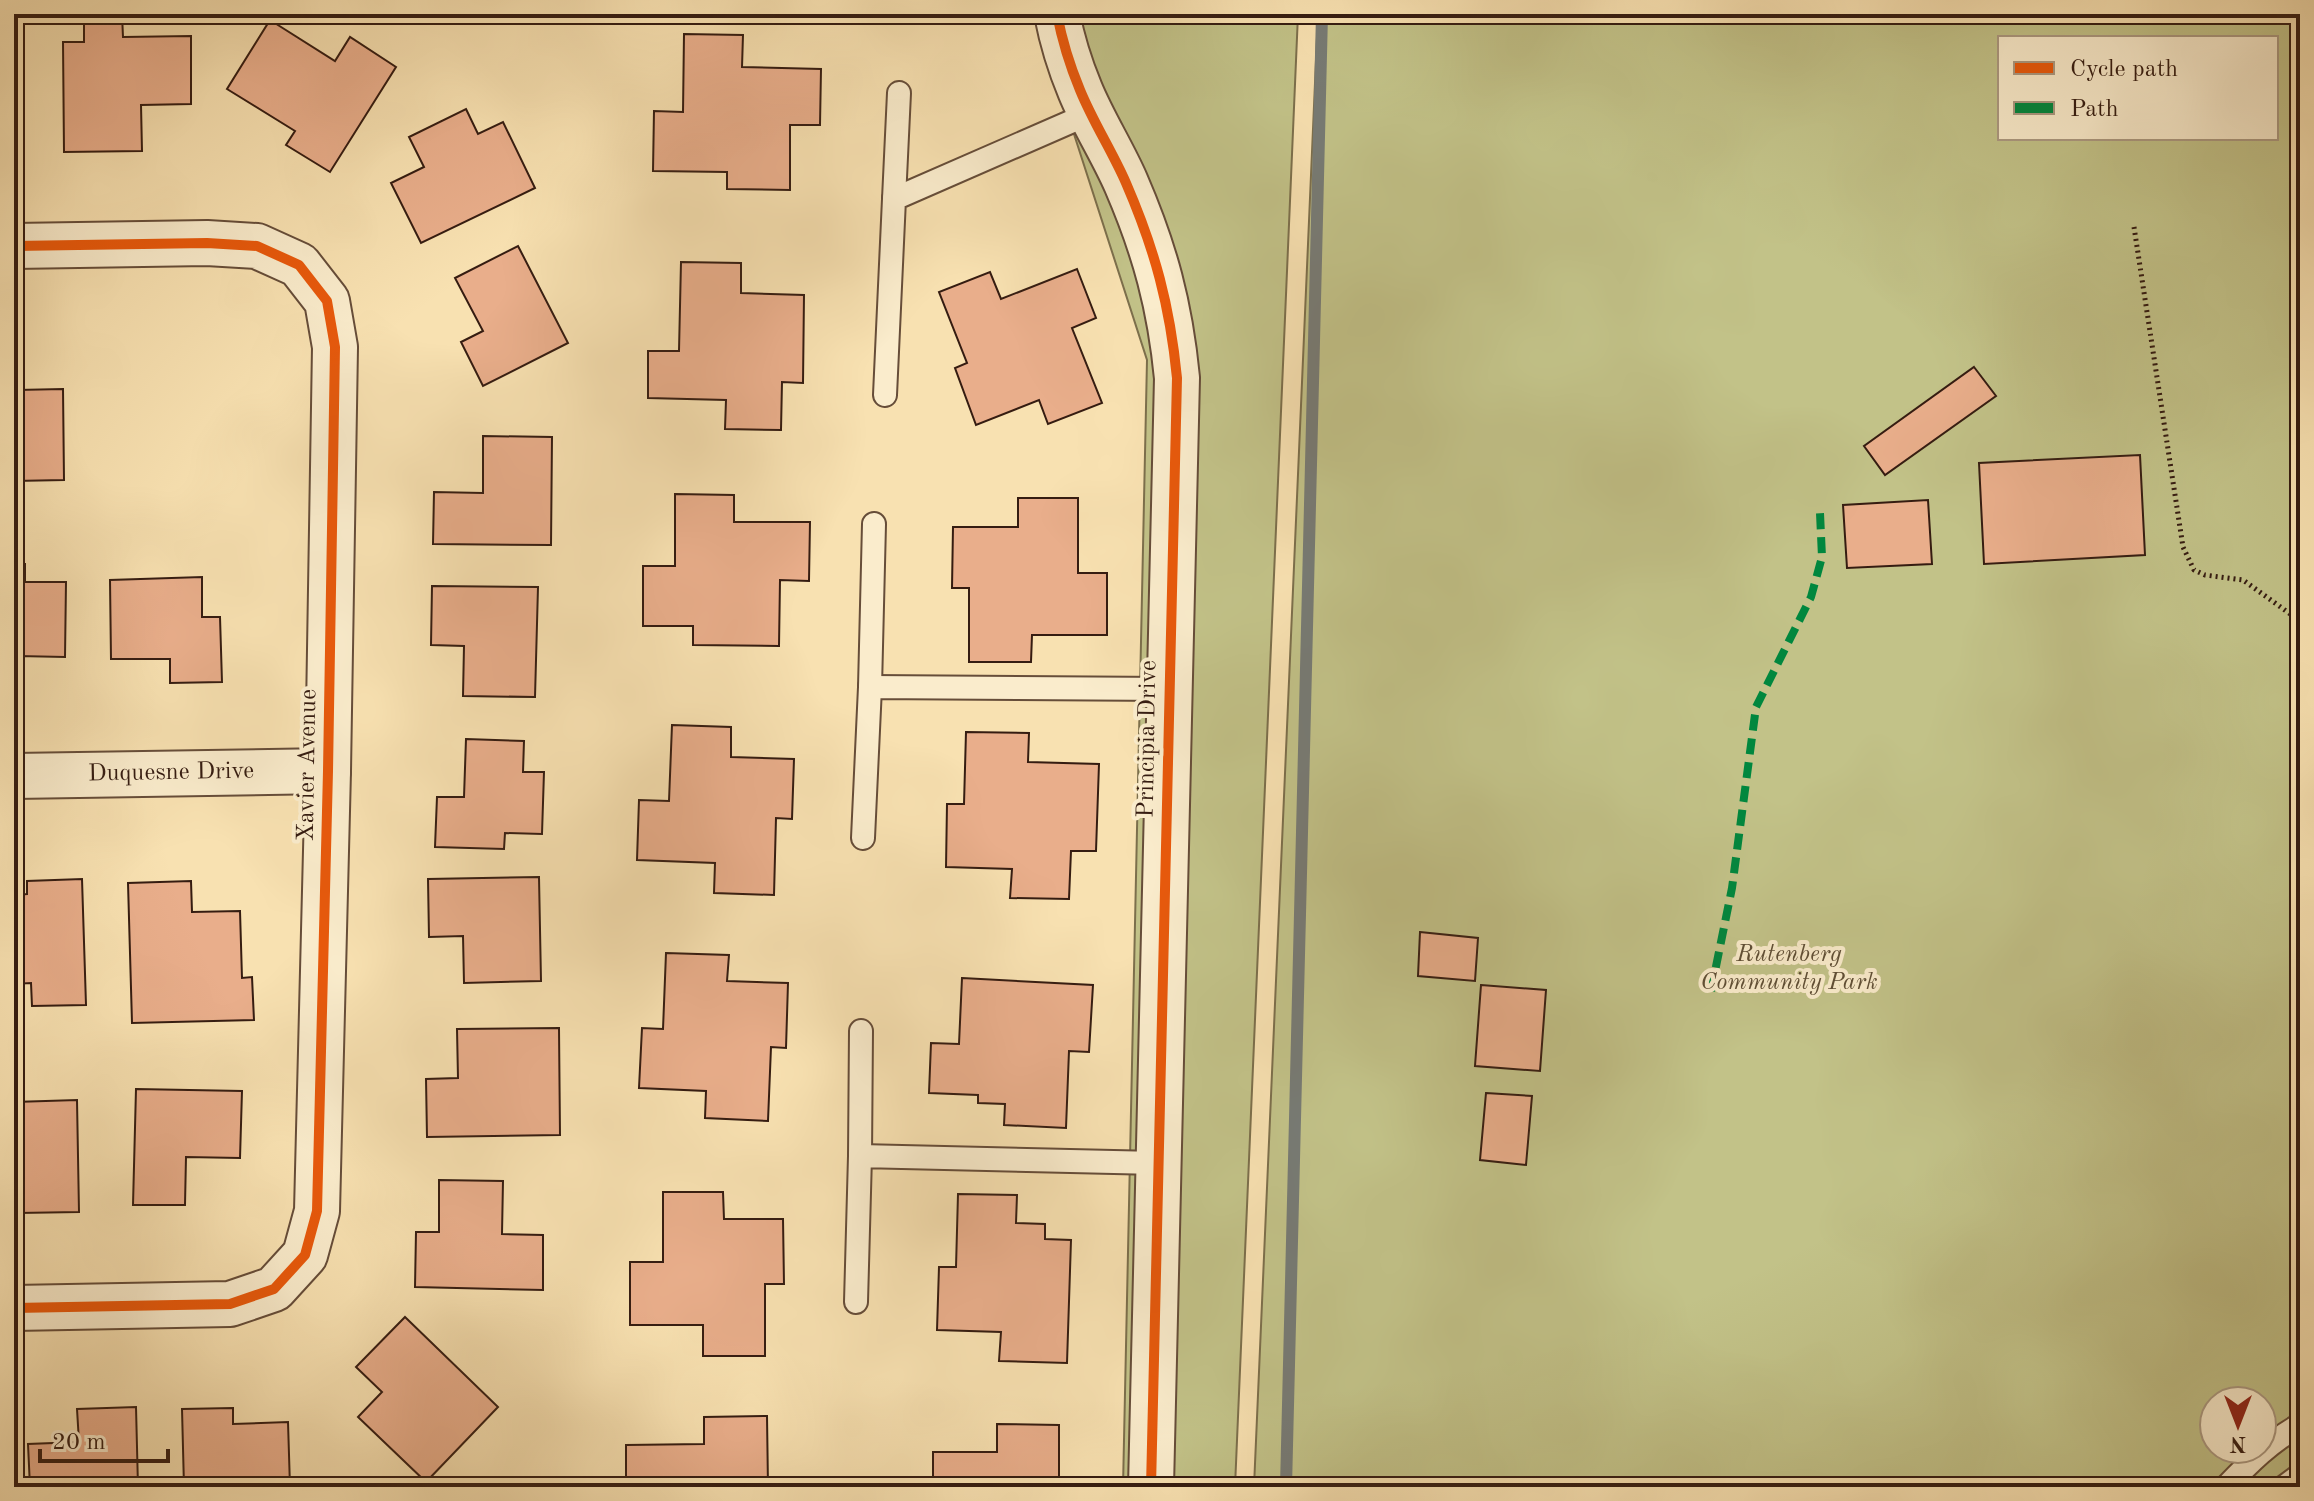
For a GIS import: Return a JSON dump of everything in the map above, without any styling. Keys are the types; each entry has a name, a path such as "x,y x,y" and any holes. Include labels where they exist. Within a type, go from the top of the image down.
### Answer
{"street":[{"name":"Principia Drive","path":"1057,14 1076,78 1146,229 1162,280 1177,378 1151,1487"},
{"name":"Xavier Avenue","path":"14,246 207,243 257,246 299,265 327,301 335,347 317,1211 305,1255 274,1289 230,1304 14,1308"},
{"name":"Duquesne Drive","path":"14,776 328,771"}],"lane":[{"path":"885,395 899,93"},
{"path":"894,199 1091,113"},
{"path":"863,838 874,524"},
{"path":"870,687 1169,689"},
{"path":"856,1302 861,1031"},
{"path":"860,1156 1157,1163"},
{"path":"2226,1487 2255,1457 2300,1425"},
{"path":"2284,1487 2300,1475"}],"path":[{"path":"2134,227 2183,547 2194,570 2205,575 2243,580 2300,621"}],"green space":[{"path":"1033,14 1298,14 1235,1487 1123,1487 1147,360"},
{"name":"Rutenberg Community Park","path":"1318,14 2300,14 2300,1487 1254,1487"}],"building":[{"path":"84,14 122,14 123,37 191,36 191,104 141,105 142,151 64,152 63,42 84,42"},
{"path":"270,20 335,61 350,37 396,67 330,172 286,145 295,131 227,89"},
{"path":"684,34 743,35 742,67 821,69 820,125 790,125 790,190 727,189 727,172 653,171 654,111 683,112"},
{"path":"466,109 478,134 503,122 535,188 421,243 391,183 424,167 409,137"},
{"path":"518,246 568,343 483,386 461,342 483,331 455,278"},
{"path":"681,262 741,263 741,293 804,295 803,383 782,382 781,430 725,429 726,400 648,398 648,351 679,351"},
{"path":"1077,269 1096,318 1072,328 1102,403 1048,424 1039,400 976,425 955,368 967,363 939,292 990,272 1001,299"},
{"path":"14,352 17,390 63,389 64,480 14,481"},
{"path":"1974,367 1996,396 1885,475 1864,446"},
{"path":"483,436 552,437 551,545 433,544 434,492 483,493"},
{"path":"2140,455 2145,555 1984,564 1979,463"},
{"path":"675,494 734,495 734,522 810,522 809,581 780,580 779,646 693,645 693,626 643,626 643,566 675,566"},
{"path":"1018,498 1078,498 1078,573 1107,573 1107,635 1032,635 1031,662 969,662 969,588 952,588 953,527 1018,527"},
{"path":"1928,500 1932,564 1847,568 1843,505"},
{"path":"14,564 25,564 25,582 66,582 65,657 18,656 18,690 14,690"},
{"path":"202,577 202,617 220,617 222,682 170,683 170,659 111,659 110,580"},
{"path":"432,586 538,587 535,697 463,696 464,646 431,645"},
{"path":"672,725 731,727 731,757 794,759 792,819 776,818 774,895 714,893 715,863 637,860 639,800 669,801"},
{"path":"966,732 1029,733 1028,762 1099,764 1096,851 1071,851 1069,899 1010,898 1012,869 946,867 947,804 964,804"},
{"path":"466,739 524,741 523,772 544,772 542,834 505,833 504,849 435,847 437,797 464,797"},
{"path":"539,877 541,981 464,983 463,936 429,937 428,879"},
{"path":"82,879 86,1005 32,1006 31,983 14,984 14,895 27,894 27,881"},
{"path":"191,881 192,912 240,911 242,978 252,977 254,1020 132,1023 128,883"},
{"path":"1420,932 1478,938 1475,981 1418,976"},
{"path":"666,953 729,955 727,981 788,983 786,1048 771,1047 768,1121 705,1118 706,1091 639,1088 642,1028 663,1029"},
{"path":"962,978 1093,985 1089,1052 1069,1051 1066,1128 1004,1125 1005,1104 978,1103 978,1095 929,1093 931,1043 959,1044"},
{"path":"1481,985 1546,990 1540,1071 1475,1066"},
{"path":"559,1028 560,1135 427,1137 426,1079 458,1078 457,1029"},
{"path":"136,1089 242,1091 240,1158 186,1157 185,1205 133,1205"},
{"path":"1486,1093 1532,1096 1526,1165 1480,1160"},
{"path":"77,1100 79,1212 18,1213 14,1176 14,1102"},
{"path":"439,1180 503,1181 502,1234 543,1235 543,1290 415,1287 416,1232 439,1232"},
{"path":"663,1192 723,1192 724,1219 783,1219 784,1284 765,1284 765,1356 703,1356 703,1325 630,1325 630,1262 663,1262"},
{"path":"958,1194 1017,1195 1016,1223 1045,1224 1045,1239 1071,1240 1067,1363 999,1361 1001,1332 937,1330 939,1267 956,1267"},
{"path":"405,1317 498,1407 426,1482 358,1417 382,1392 356,1367"},
{"path":"136,1407 138,1487 30,1487 28,1444 79,1442 77,1409"},
{"path":"233,1408 233,1424 288,1422 290,1487 184,1487 182,1409"},
{"path":"767,1416 768,1487 626,1487 626,1445 704,1444 704,1417"},
{"path":"997,1424 1059,1425 1059,1487 933,1487 933,1452 997,1452"}],"waterway":[{"path":"1286,1487 1322,14"}],"marked path":[{"path":"1711,991 1732,888 1756,707 1811,597 1822,557 1820,513"}],"cycle path":[{"path":"1057,14 1076,81 1126,183 1153,255 1170,327 1177,378 1151,1487"},
{"path":"14,246 207,243 257,246 299,265 327,301 335,347 317,1211 305,1255 274,1289 230,1304 14,1308"}]}
